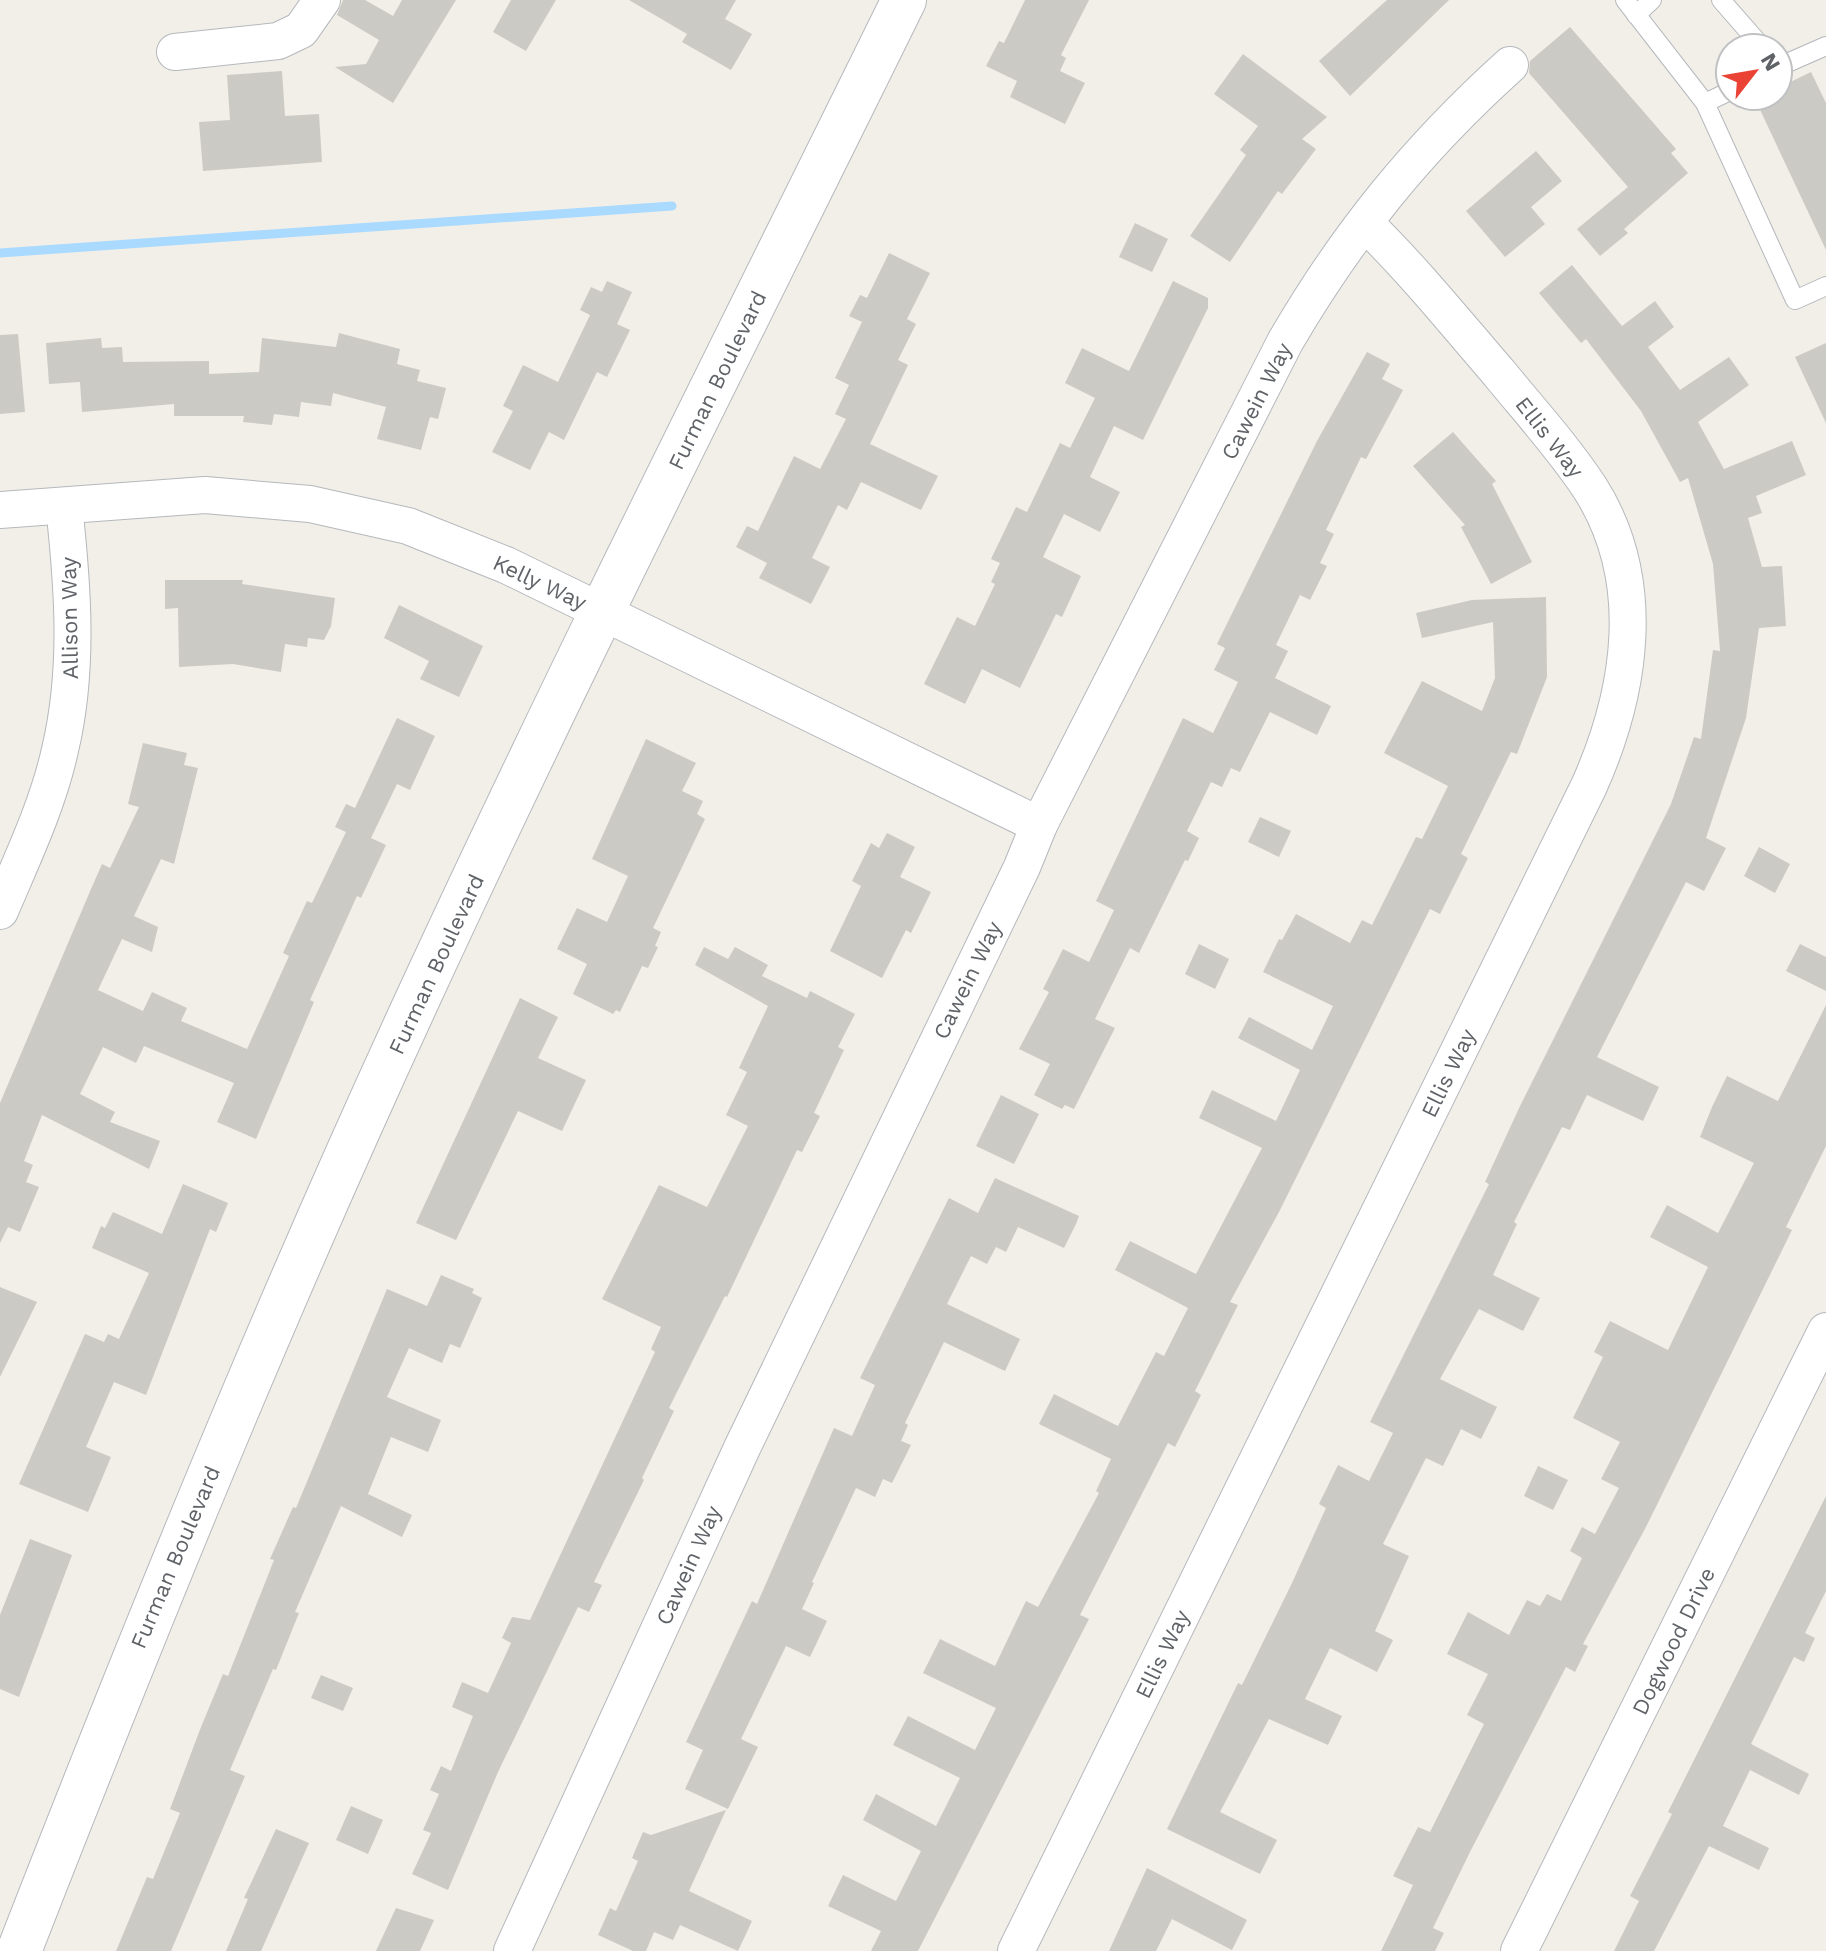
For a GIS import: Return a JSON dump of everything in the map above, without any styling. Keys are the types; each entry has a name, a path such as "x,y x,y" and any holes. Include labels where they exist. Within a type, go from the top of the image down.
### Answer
{"street":[{"path":"175,52 278,41 301,30 322,0"},
{"name":"Furman Boulevard","path":"19,1951 150,1615 267,1339 414,1008 603,612 904,0"},
{"name":"Cawein Way","path":"512,1951 742,1448 1022,867 1039,825 1285,342 1317,287 1395,179 1510,65"},
{"name":"Ellis Way","path":"1016,1951 1589,786 1609,741 1624,684 1629,615 1624,581 1616,547 1592,491 1529,409 1403,261 1365,223"},
{"name":"Kelly Way","path":"0,510 205,495 310,504 408,526 506,565 1039,825"},
{"name":"Allison Way","path":"0,911 34,830 60,751 72,676 73,614 64,506"},
{"name":"Dogwood Drive","path":"1519,1951 1826,1331"}],"lane":[{"path":"1652,0 1630,7 1705,103 1795,300 1826,286"},
{"path":"1721,0 1749,32"},
{"path":"1794,60 1826,46"},
{"path":"1705,103 1714,99"}],"building":[{"path":"343,0 365,0 393,16 402,0 456,0 393,103 335,67 366,64 379,40 337,15"},
{"path":"511,0 556,0 526,51 493,32"},
{"path":"629,0 736,0 725,19 752,34 731,70 682,42 687,34"},
{"path":"1025,0 1089,0 1061,55 1066,58 1060,71 1085,83 1065,124 1010,97 1017,81 986,66 999,41 1004,43"},
{"path":"1387,0 1449,0 1350,96 1319,61"},
{"path":"1570,27 1676,149 1671,153 1688,173 1624,229 1628,233 1600,256 1577,229 1628,187 1529,73 1530,61"},
{"path":"1243,54 1327,117 1302,139 1316,149 1282,194 1278,191 1230,262 1190,236 1246,155 1240,150 1258,126 1214,94"},
{"path":"282,71 285,116 319,114 322,162 203,171 199,122 230,120 227,75"},
{"path":"1811,72 1826,103 1826,250 1761,112 1794,112 1794,80"},
{"path":"1536,151 1562,181 1531,207 1545,224 1505,257 1466,211"},
{"path":"1135,223 1168,239 1152,272 1119,257"},
{"path":"889,253 930,273 907,319 916,324 898,360 908,365 870,444 938,476 921,510 861,482 847,510 838,505 812,558 830,567 811,604 759,578 767,563 736,547 747,526 758,531 794,456 820,469 846,419 835,414 849,385 835,378 862,322 849,316 860,295 867,298"},
{"path":"1572,265 1622,326 1655,301 1674,327 1648,347 1680,390 1729,357 1749,385 1698,422 1724,469 1792,441 1806,475 1756,496 1762,513 1748,518 1762,567 1782,566 1786,626 1759,628 1746,718 1706,838 1726,848 1704,891 1686,882 1597,1057 1659,1087 1643,1121 1587,1095 1570,1130 1562,1127 1514,1222 1517,1224 1493,1275 1540,1298 1523,1331 1479,1309 1440,1379 1497,1407 1481,1439 1461,1429 1443,1466 1426,1458 1383,1544 1409,1556 1375,1631 1393,1640 1377,1672 1330,1648 1305,1699 1342,1716 1328,1745 1269,1719 1220,1812 1277,1840 1260,1874 1167,1829 1238,1683 1242,1685 1292,1583 1326,1508 1319,1504 1338,1465 1369,1481 1393,1433 1370,1422 1489,1184 1485,1182 1520,1106 1671,804 1694,737 1701,739 1713,650 1720,651 1713,564 1688,478 1680,482 1641,411 1586,339 1581,343 1539,293"},
{"path":"607,281 632,292 617,324 630,330 607,377 597,372 564,440 549,432 530,470 492,452 513,411 503,406 523,365 558,382 590,315 580,310 591,287 602,292"},
{"path":"1173,281 1208,298 1208,308 1143,440 1114,426 1090,477 1120,492 1100,532 1064,514 1043,557 1081,576 1062,617 1056,614 1020,688 982,669 965,704 924,684 957,617 975,626 995,584 991,582 1000,563 991,559 1016,507 1027,512 1060,443 1070,448 1095,398 1065,383 1082,348 1129,371"},
{"path":"339,333 400,349 397,364 420,370 417,381 446,388 438,419 430,417 421,450 377,439 386,407 333,393 331,406 301,402 299,417 274,414 272,425 243,422 244,416 174,416 174,404 82,412 80,382 49,384 46,343 101,338 102,348 122,347 123,362 209,361 209,374 259,372 262,338 336,347"},
{"path":"18,334 25,412 0,414 0,335"},
{"path":"1826,343 1826,423 1795,357"},
{"path":"1367,352 1390,364 1382,379 1403,390 1366,459 1361,457 1326,530 1334,534 1320,563 1327,566 1310,600 1300,595 1276,645 1288,651 1275,678 1331,706 1317,735 1270,712 1240,772 1231,768 1222,787 1211,782 1187,831 1199,838 1188,861 1185,860 1139,953 1130,948 1095,1019 1115,1028 1074,1109 1065,1105 1062,1109 1034,1095 1050,1064 1019,1049 1049,992 1043,989 1063,949 1089,962 1114,910 1096,901 1183,718 1213,733 1238,682 1214,670 1225,648 1217,644 1317,441"},
{"path":"1453,432 1496,481 1492,484 1532,562 1491,584 1461,527 1465,525 1413,466"},
{"path":"165,580 243,580 242,584 335,598 331,626 324,640 308,638 307,647 285,644 281,672 233,664 179,667 178,608 165,609"},
{"path":"1546,597 1547,677 1517,754 1511,752 1461,854 1468,858 1440,914 1430,909 1279,1212 1230,1302 1238,1305 1195,1391 1201,1395 1175,1447 1168,1443 1080,1615 1089,1619 918,1951 871,1951 881,1931 828,1906 843,1875 896,1901 921,1851 863,1820 876,1794 936,1826 960,1778 893,1745 908,1716 975,1750 996,1708 923,1673 940,1639 995,1666 1026,1601 1038,1607 1099,1493 1096,1491 1111,1459 1039,1424 1054,1394 1118,1426 1156,1352 1164,1356 1188,1308 1115,1270 1130,1241 1196,1274 1262,1148 1199,1118 1212,1090 1276,1121 1300,1070 1238,1038 1249,1017 1312,1050 1333,1006 1263,972 1279,939 1282,940 1296,914 1350,943 1362,920 1372,925 1416,837 1422,839 1448,786 1384,753 1422,681 1482,711 1495,678 1493,622 1422,638 1416,613 1472,600"},
{"path":"399,605 483,646 459,697 420,679 429,661 384,638"},
{"path":"397,718 435,736 410,790 397,784 371,838 386,845 361,898 357,896 310,1000 314,1002 256,1139 217,1122 234,1083 144,1046 136,1063 103,1047 80,1094 115,1112 110,1122 160,1141 149,1169 42,1115 24,1161 33,1165 26,1182 39,1187 20,1232 8,1227 0,1243 0,1103 102,864 110,868 139,807 128,804 143,743 187,753 184,765 198,768 174,864 161,859 134,916 158,927 152,952 122,939 98,990 143,1011 152,992 187,1008 181,1021 247,1049 289,956 283,953 307,901 312,903 346,832 335,827 346,804 355,808"},
{"path":"646,739 696,763 682,791 703,801 697,814 705,819 653,928 661,932 655,946 658,947 648,968 642,966 620,1012 616,1010 613,1014 573,994 587,964 557,949 577,908 607,922 628,876 592,859"},
{"path":"1260,817 1291,831 1279,857 1248,842"},
{"path":"887,833 915,847 900,877 931,892 911,933 906,930 882,978 830,951 861,886 852,881 871,843 879,848"},
{"path":"1759,847 1790,864 1775,893 1744,876"},
{"path":"1199,944 1229,959 1215,989 1185,974"},
{"path":"1800,944 1826,957 1826,991 1786,971"},
{"path":"704,947 728,959 735,947 768,965 762,976 807,998 810,991 855,1014 838,1047 844,1050 814,1113 820,1116 802,1152 797,1150 727,1297 669,1408 674,1411 594,1582 602,1585 589,1612 578,1607 498,1772 448,1890 412,1874 431,1833 423,1830 439,1794 430,1790 441,1766 451,1771 473,1716 452,1707 462,1682 488,1693 511,1643 502,1638 512,1617 530,1620 655,1352 651,1349 661,1327 602,1299 659,1185 707,1207 748,1126 726,1115 747,1072 739,1068 768,1006 695,965"},
{"path":"520,998 558,1017 538,1058 586,1080 562,1131 518,1111 456,1240 416,1223"},
{"path":"1826,1005 1826,1146 1786,1227 1792,1230 1647,1525 1583,1644 1588,1646 1575,1672 1566,1667 1470,1852 1433,1928 1444,1933 1435,1951 1381,1951 1413,1885 1393,1876 1418,1827 1430,1832 1484,1724 1467,1715 1488,1674 1447,1654 1468,1612 1509,1635 1527,1600 1540,1606 1547,1594 1561,1601 1582,1558 1570,1551 1582,1527 1595,1534 1619,1488 1601,1479 1620,1442 1573,1418 1603,1357 1594,1352 1610,1321 1668,1350 1708,1267 1650,1237 1667,1205 1718,1233 1754,1163 1700,1137 1712,1107 1727,1076 1778,1101"},
{"path":"1001,1095 1039,1114 1014,1164 976,1146"},
{"path":"995,1178 1079,1216 1076,1224 1064,1248 1018,1227 1006,1252 996,1247 987,1264 971,1256 947,1304 1020,1339 1005,1371 944,1342 905,1423 908,1425 901,1441 911,1445 892,1483 883,1479 875,1497 856,1488 812,1582 802,1609 827,1621 810,1657 786,1646 741,1739 758,1747 728,1809 685,1789 703,1750 686,1742 752,1601 757,1604 834,1428 852,1436 875,1385 860,1378 949,1198 978,1213"},
{"path":"183,1184 228,1203 216,1232 210,1229 146,1395 114,1382 86,1447 111,1457 88,1512 19,1484 85,1334 104,1342 108,1334 119,1339 149,1273 92,1248 101,1226 105,1228 113,1212 162,1234"},
{"path":"441,1275 474,1289 472,1293 482,1298 460,1348 450,1344 442,1363 409,1348 387,1397 441,1420 428,1452 391,1437 368,1494 412,1515 402,1537 341,1506 295,1612 299,1613 276,1670 273,1669 230,1770 245,1776 171,1951 116,1951 147,1877 153,1879 180,1813 170,1809 201,1727 223,1674 228,1676 274,1560 270,1559 293,1507 296,1508 387,1289 427,1306"},
{"path":"0,1287 37,1302 0,1377"},
{"path":"1538,1466 1568,1480 1553,1510 1524,1496"},
{"path":"1826,1496 1826,1591 1805,1633 1815,1638 1804,1662 1794,1657 1751,1744 1809,1774 1799,1795 1750,1770 1723,1826 1769,1848 1759,1870 1709,1846 1654,1951 1614,1951 1639,1901 1630,1896 1672,1814 1668,1812"},
{"path":"30,1539 72,1555 19,1697 0,1689 0,1615"},
{"path":"321,1675 353,1688 343,1711 311,1698"},
{"path":"351,1806 383,1820 368,1854 336,1840"},
{"path":"726,1810 689,1891 752,1921 738,1951 680,1925 673,1940 654,1932 646,1951 633,1951 598,1935 610,1908 616,1911 638,1861 632,1858 643,1832 651,1835"},
{"path":"276,1829 309,1843 261,1951 226,1951 248,1899 244,1898"},
{"path":"1147,1868 1247,1920 1232,1950 1172,1919 1156,1951 1109,1951"},
{"path":"396,1908 434,1920 420,1951 376,1951"}],"waterway":[{"path":"0,253 672,206"}]}
